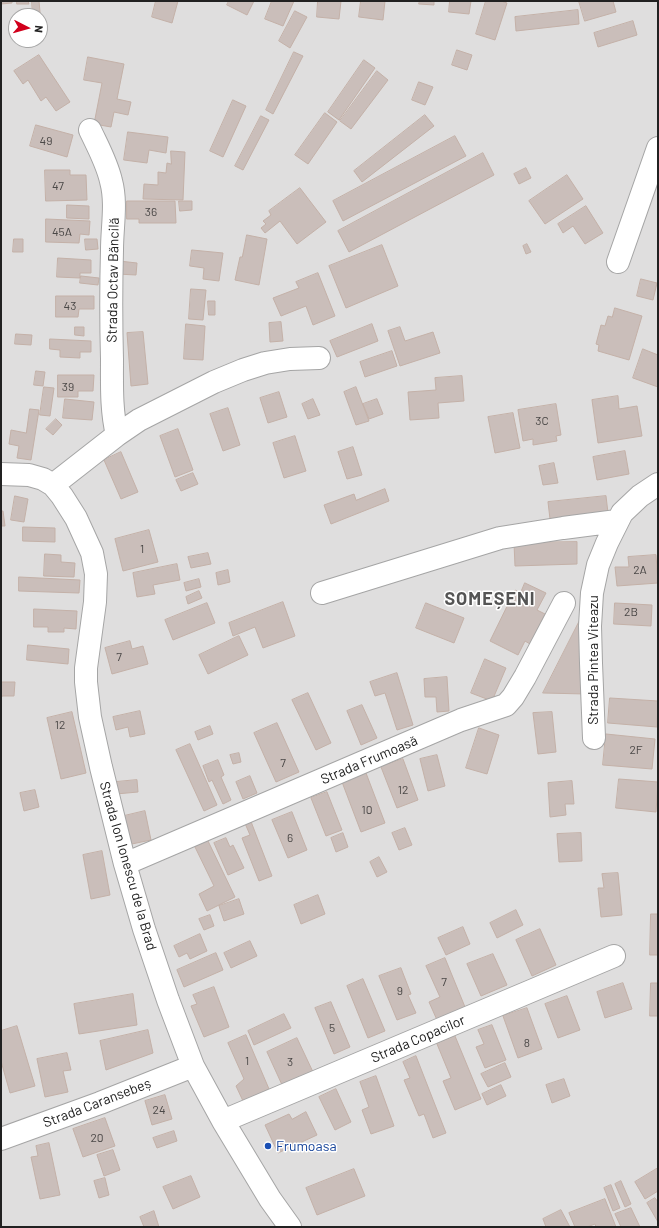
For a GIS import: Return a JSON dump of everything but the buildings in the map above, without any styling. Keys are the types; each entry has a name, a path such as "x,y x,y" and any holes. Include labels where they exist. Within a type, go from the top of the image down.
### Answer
{"street":[{"name":"Strada Octav Băncilă","path":"90,130 104,159 112,182 114,208 111,300 112,386 114,423 117,434"},
{"path":"618,262 658,148"},
{"path":"1,474 29,475 43,479 53,485 117,434 139,420 214,382 265,363 290,359 319,358"},
{"name":"Strada Pintea Viteazu","path":"594,738 590,662 590,626 592,593 598,565 617,521 622,514 640,496 658,484"},
{"name":"Strada Ion Ionescu de la Brad","path":"53,485 76,518 92,553 96,581 86,668 90,716 101,767 144,928 168,1000 193,1066 223,1121 270,1199 290,1227"},
{"path":"322,593 500,538 617,521"},
{"name":"Strada Frumoasă","path":"126,864 461,720 506,705 513,697 525,677 564,603"},
{"name":"Strada Copacilor","path":"223,1121 614,956"},
{"name":"Strada Caransebeș","path":"1,1139 100,1103 193,1066"}],"shaded area":[{"path":"1,1 658,1 658,1227 1,1227"}],"place":[{"name":"Frumoasa","path":"268,1146"}],"district":[{"name":"SOMEȘENI","path":"490,599"}]}
